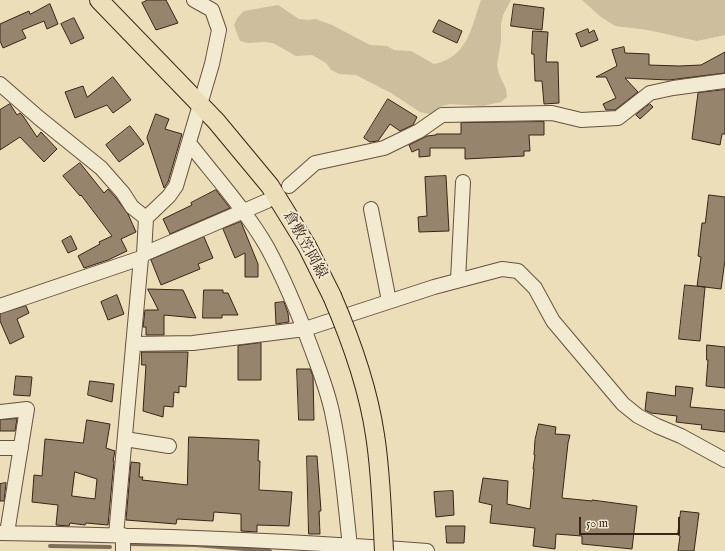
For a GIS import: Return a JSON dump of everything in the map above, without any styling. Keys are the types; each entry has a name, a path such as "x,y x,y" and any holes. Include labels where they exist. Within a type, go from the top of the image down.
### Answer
{"main road":[{"name":"倉敷笠岡線","path":"99,0 216,121 270,186 307,246 332,296 347,331 362,375 375,435 384,551"}],"street":[{"path":"123,551 120,535 124,439 146,218 169,196 176,186 212,64 219,30 212,10 194,0"},
{"path":"289,186 315,163 384,148 419,131 442,115 552,113 581,120 618,118 650,93 673,88 725,81"},
{"path":"1,87 101,168 123,193 132,207 146,218"},
{"path":"189,143 242,211 266,246 290,294 304,329 323,379 333,416 340,454 350,546"},
{"path":"458,280 463,182"},
{"path":"0,306 142,256 242,211 268,201"},
{"path":"371,209 389,301"},
{"path":"133,344 193,343 304,329 458,280 502,269 518,271 535,288 553,321 623,404 638,416 681,436 725,460"},
{"path":"0,412 27,409 21,448 4,533 120,535 427,551"},
{"path":"124,439 169,446"},
{"path":"0,448 21,448"}],"shaded area":[{"path":"481,0 511,0 503,15 501,24 501,41 497,65 499,74 506,89 507,97 501,102 483,106 450,104 442,106 429,114 420,112 391,93 356,75 339,74 331,70 326,63 312,55 296,56 273,43 248,43 240,41 234,25 238,17 244,11 278,5 299,19 316,19 332,25 370,45 387,46 394,50 411,51 434,64 454,55 461,48 471,31"},
{"path":"582,0 725,0 725,35 697,41 648,30 615,26 601,17"}],"building":[{"path":"148,0 166,0 178,23 156,30 142,3"},
{"path":"50,4 58,24 47,29 44,21 22,30 26,38 3,48 0,41 0,24 29,11 30,14"},
{"path":"514,4 544,8 542,30 511,26"},
{"path":"74,18 84,38 71,44 61,24"},
{"path":"439,20 462,31 457,43 433,32"},
{"path":"588,29 589,33 594,30 598,40 581,47 576,34"},
{"path":"533,31 548,32 546,62 558,62 559,103 544,104 542,81 535,81 534,54 532,54"},
{"path":"624,47 625,53 649,54 649,65 701,65 725,52 725,73 669,80 625,78 638,92 615,110 606,110 603,104 616,98 606,77 596,77 617,66 612,50"},
{"path":"113,77 131,100 113,113 107,105 75,118 65,92 83,86 87,97"},
{"path":"725,90 725,134 722,134 720,145 692,139 698,93"},
{"path":"388,99 417,117 413,125 400,131 390,124 378,141 370,142 364,138"},
{"path":"10,104 17,115 20,113 23,116 37,137 41,132 57,149 44,162 20,137 0,150 0,110"},
{"path":"650,104 653,107 640,119 636,115"},
{"path":"156,114 169,119 165,129 182,134 168,182 164,188 147,138"},
{"path":"544,122 544,135 529,135 530,151 524,151 524,156 465,159 465,148 430,148 430,156 419,157 419,149 412,152 409,145 427,136 436,134 461,134 461,123"},
{"path":"130,126 144,144 119,162 106,145"},
{"path":"80,163 104,193 108,189 116,198 128,214 136,232 121,239 127,251 108,260 84,268 78,256 100,244 99,242 112,236 81,195 80,196 63,176"},
{"path":"446,176 449,231 419,232 418,217 427,216 425,177"},
{"path":"216,190 230,208 170,234 163,219 192,205 191,203"},
{"path":"709,195 725,197 725,260 721,289 697,286 701,257 698,256 702,223 705,223"},
{"path":"241,222 258,264 258,277 245,277 245,253 235,258 223,229"},
{"path":"71,236 77,249 68,253 62,241"},
{"path":"204,237 213,258 198,264 200,269 161,285 151,260"},
{"path":"685,285 705,287 700,341 679,339"},
{"path":"148,289 183,290 196,318 164,315 164,335 146,335 146,327 143,327 145,310 158,310"},
{"path":"204,290 223,290 223,293 228,293 238,315 222,315 222,318 203,318"},
{"path":"117,295 124,314 108,320 101,302"},
{"path":"284,302 288,313 289,322 276,324 275,303"},
{"path":"26,306 29,313 17,319 24,337 10,344 0,321 0,314"},
{"path":"261,343 261,380 238,380 238,346"},
{"path":"707,345 725,347 725,388 706,386 708,360"},
{"path":"142,352 188,352 186,387 179,386 179,393 174,392 173,407 164,406 163,417 143,411 146,365 142,365"},
{"path":"297,369 310,369 313,376 314,420 299,420"},
{"path":"16,376 32,377 30,396 14,395"},
{"path":"90,381 114,384 112,402 88,395"},
{"path":"676,386 693,388 690,407 725,410 725,432 701,429 702,425 676,422 677,416 651,413 645,410 647,392 675,396"},
{"path":"17,419 15,431 0,431 0,420"},
{"path":"87,420 110,424 106,448 115,451 108,525 86,523 85,525 70,523 69,526 56,525 58,505 32,502 34,475 42,476 45,439 83,443","holes":["75,472 97,479 95,499 72,496"]},
{"path":"539,424 556,427 555,434 570,435 562,498 637,506 632,549 582,544 582,536 556,534 555,549 533,546 535,528 490,523 492,505 479,502 483,478 508,481 507,504 530,509 535,440"},
{"path":"189,437 259,440 259,490 292,492 289,526 257,525 257,532 241,531 241,514 214,512 213,521 177,519 176,524 126,520 131,462 140,463 139,477 143,477 142,480 187,485"},
{"path":"307,456 317,456 321,511 319,511 320,534 309,534"},
{"path":"6,483 4,501 0,501 0,484"},
{"path":"453,491 454,515 436,517 434,492"},
{"path":"681,511 699,513 694,551 678,551"},
{"path":"446,526 465,526 464,543 447,543"}],"waterway":[{"path":"129,544 195,545 270,551"},
{"path":"50,546 110,547"}]}
